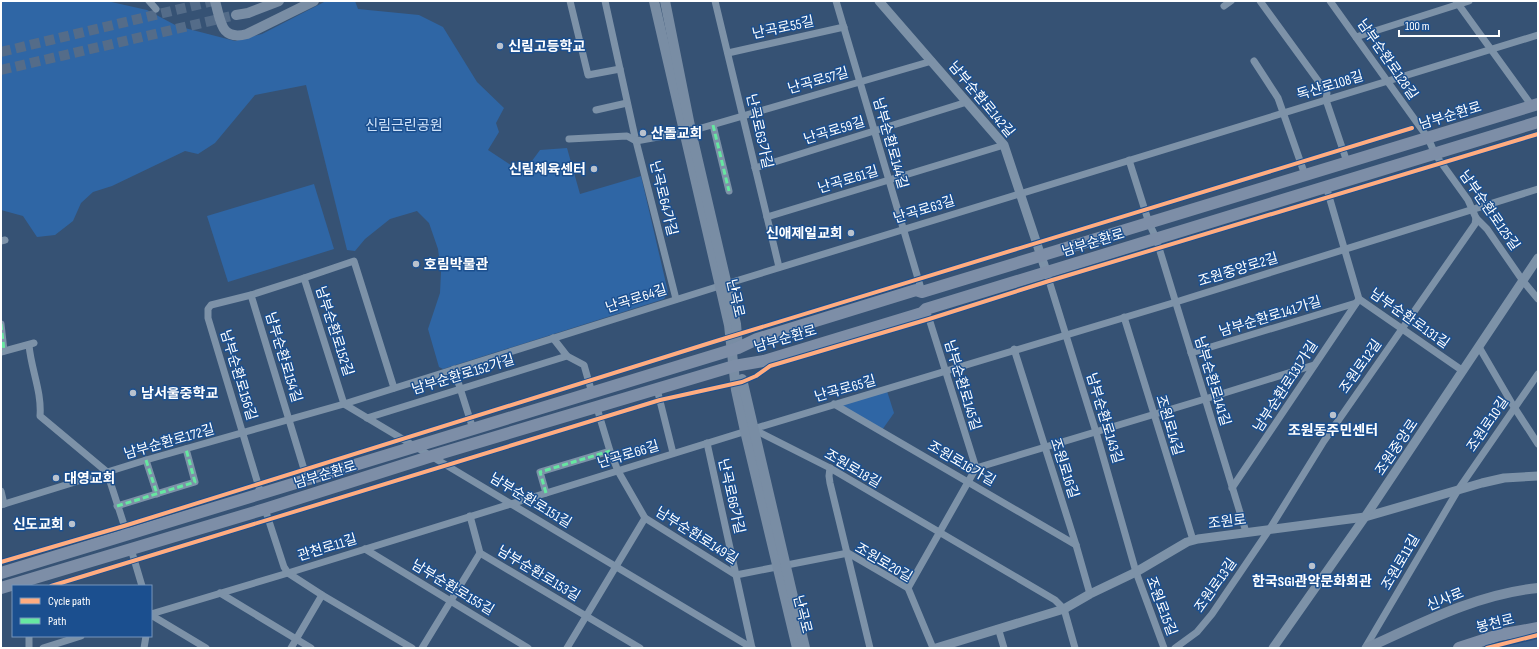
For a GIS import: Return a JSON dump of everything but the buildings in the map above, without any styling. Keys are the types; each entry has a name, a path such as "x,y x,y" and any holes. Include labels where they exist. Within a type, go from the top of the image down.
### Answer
{"main road":[{"path":"215,1 224,30 230,35 237,36 247,34 314,1"},
{"path":"236,15 279,1"},
{"name":"난곡로","path":"654,1 723,285 728,325 736,349 736,390 749,430 781,567 797,648"},
{"name":"난곡로","path":"665,1 687,132"},
{"name":"남부순환로","path":"1,573 736,349 757,339 916,290 922,292 1535,105"},
{"name":"남부순환로","path":"18,585 30,583 131,549 265,509 432,456 737,366 764,362 922,313 926,309 1046,271 1538,122"},
{"name":"난곡로","path":"781,567 805,648"},
{"name":"남부순환로","path":"1,588 12,586"},
{"name":"신사로","path":"1366,648 1445,613 1480,600 1538,588"},
{"name":"봉천로","path":"1459,648 1499,635 1538,628"}],"street":[{"path":"149,1 156,9"},
{"path":"570,1 588,75 620,69"},
{"name":"난곡로64가길","path":"605,1 636,141 676,299"},
{"name":"난곡로63가길","path":"717,1 779,267"},
{"name":"남부순환로144길","path":"836,1 922,292"},
{"name":"남부순환로142길","path":"879,1 1004,145 1046,271"},
{"path":"1224,6 1231,1"},
{"path":"1260,1 1327,92 1326,100 1347,162"},
{"name":"남부순환로128길","path":"1330,1 1428,138 1435,154"},
{"path":"1356,37 1457,2 1469,1"},
{"path":"1457,2 1491,49 1535,105"},
{"name":"난곡로55길","path":"728,53 844,27"},
{"name":"독산로108길","path":"1129,160 1538,35"},
{"path":"1254,61 1278,98 1305,175"},
{"name":"난곡로57길","path":"636,141 687,132 932,62"},
{"name":"난곡로59길","path":"755,168 967,102"},
{"path":"596,110 627,103"},
{"path":"713,125 729,191"},
{"path":"569,139 627,136 636,141"},
{"name":"난곡로61길","path":"767,217 1004,145"},
{"name":"남부순환로125길","path":"1435,154 1468,200 1476,218 1487,230 1523,281 1538,299"},
{"name":"난곡로63길","path":"723,285 1129,160"},
{"name":"남부순환로141길","path":"1129,160 1148,223 1156,238 1246,532"},
{"name":"남부순환로131길","path":"1326,186 1358,301 1463,371"},
{"name":"조원중앙로2길","path":"946,372 1014,349 1176,302 1344,249 1472,211 1538,189"},
{"name":"조원로12길","path":"1268,530 1324,441 1475,224 1476,218"},
{"name":"조원중앙로","path":"1273,648 1365,517 1538,258"},
{"name":"남부순환로152길","path":"344,404 304,278 354,261 394,388"},
{"name":"남부순환로143길","path":"1046,271 1096,432 1136,572"},
{"path":"251,295 304,278"},
{"name":"난곡로64길","path":"344,404 723,285"},
{"name":"남부순환로154길","path":"251,295 307,479"},
{"name":"남부순환로156길","path":"251,295 211,305 208,309 208,318 261,494"},
{"name":"남부순환로141가길","path":"1191,353 1358,301"},
{"name":"남부순환로131가길","path":"1232,488 1314,364 1358,301"},
{"name":"남부순환로145길","path":"926,309 976,468"},
{"name":"조원로14길","path":"1124,317 1193,540"},
{"path":"1,324 3,352 32,344 31,361 41,402 40,416 107,472 127,534"},
{"path":"553,338 567,356 584,365 592,393"},
{"path":"1479,347 1514,407 1538,444"},
{"name":"조원로16길","path":"1014,349 1090,594"},
{"name":"남부순환로152가길","path":"367,418 567,356"},
{"path":"908,588 976,468 1044,446 1205,399 1314,364"},
{"path":"454,369 473,429"},
{"name":"난곡로65길","path":"749,430 946,372"},
{"name":"조원로10길","path":"1458,490 1538,374"},
{"path":"658,389 674,454"},
{"path":"344,404 432,456"},
{"name":"남부순환로172길","path":"2,505 146,460 344,404"},
{"name":"조원로16가길","path":"834,404 1076,545"},
{"name":"남부순환로149길","path":"597,408 610,451 618,471 645,518 736,575 781,567"},
{"name":"난곡로66길","path":"511,504 749,430"},
{"name":"조원로18길","path":"749,430 830,468 1055,600 1064,609"},
{"name":"난곡로66가길","path":"706,443 752,648"},
{"path":"118,506 195,482 186,449"},
{"path":"546,493 540,472 610,451"},
{"name":"남부순환로151길","path":"432,456 752,648"},
{"path":"146,460 157,494"},
{"path":"830,468 830,484 870,648"},
{"name":"조원로","path":"934,648 1064,609 1090,594 1136,572 1193,540 1365,517 1504,478 1538,476"},
{"name":"조원로11길","path":"1366,648 1458,490"},
{"path":"1,491 2,505"},
{"name":"관천로11길","path":"152,615 511,504"},
{"path":"265,509 284,566 288,573 322,596 412,648"},
{"name":"남부순환로153길","path":"470,516 480,553 640,648"},
{"path":"586,616 645,518"},
{"name":"조원로13길","path":"1175,648 1196,632 1212,614 1268,530"},
{"path":"131,549 142,585"},
{"name":"남부순환로155길","path":"365,549 528,648"},
{"name":"남부순환로153길","path":"422,648 480,553"},
{"name":"조원로20길","path":"781,567 848,553 908,588 934,648"},
{"name":"조원로15길","path":"1136,572 1164,648"},
{"path":"220,593 311,648"},
{"path":"291,648 322,596"},
{"path":"1064,609 1075,648"},
{"path":"152,616 206,648"},
{"name":"남부순환로153길","path":"567,648 586,616"},
{"path":"997,630 999,631 1004,648"},
{"path":"29,637 29,648"},
{"path":"43,648 78,637"},
{"path":"144,648 146,637"}],"green space":[{"name":"신림근린공원","path":"1,1 107,1 147,10 177,26 235,41 262,34 326,1 355,1 358,9 419,15 443,27 477,82 504,108 496,123 499,132 488,150 523,173 540,150 567,148 580,194 641,176 668,292 664,299 443,369 439,367 428,329 440,293 441,272 438,249 429,223 417,211 390,219 365,239 355,251 347,250 306,85 255,95 215,143 198,154 185,151 112,186 93,192 81,203 73,221 55,235 37,237 23,216 1,210"},
{"path":"314,184 334,249 228,282 207,216"},
{"path":"887,391 894,413 882,430 838,405"}],"shaded area":[{"path":"1538,639 1538,648 1499,648"}],"tunnel":[{"path":"1,52 213,1"},
{"path":"1,70 236,15"}],"marked path":[{"path":"713,125 729,191"},
{"path":"1,324 4,351"},
{"path":"117,506 195,482 186,449"},
{"path":"546,493 540,472 610,451"},
{"path":"146,460 157,494"}],"cycle path":[{"path":"1,562 124,526 713,342 1412,128"},
{"path":"54,585 660,400 742,382 756,376 770,366 1538,134"},
{"path":"1487,648 1538,635"}],"place":[{"name":"신림고등학교","path":"500,46"},
{"name":"산돌교회","path":"643,133"},
{"name":"신림체육센터","path":"594,169"},
{"name":"신애제일교회","path":"851,233"},
{"name":"호림박물관","path":"416,264"},
{"name":"남서울중학교","path":"133,393"},
{"name":"조원동주민센터","path":"1333,415"},
{"name":"대영교회","path":"56,478"},
{"name":"신도교회","path":"72,524"},
{"name":"한국SGI관악문화회관","path":"1312,566"}]}
